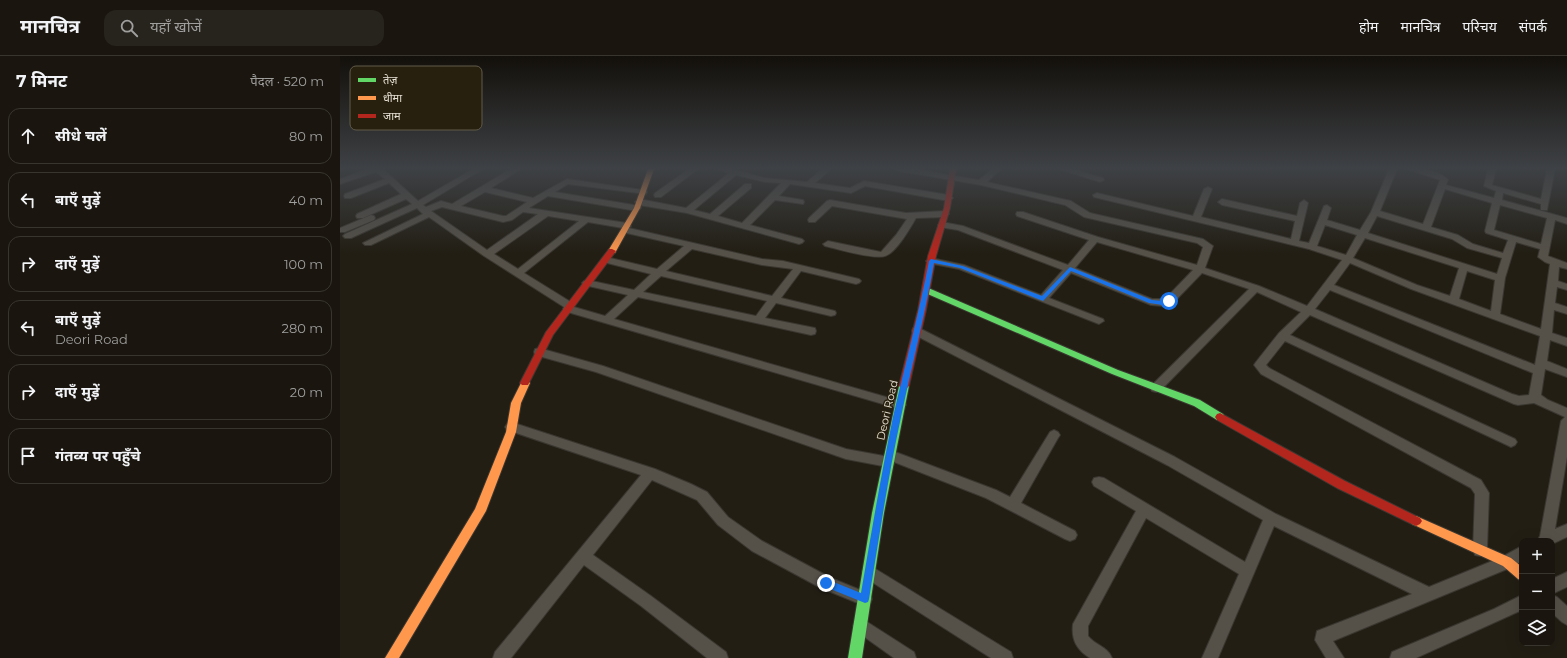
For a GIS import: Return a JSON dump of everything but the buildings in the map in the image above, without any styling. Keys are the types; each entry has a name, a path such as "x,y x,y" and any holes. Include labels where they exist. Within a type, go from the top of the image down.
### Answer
{"street":[{"path":"409,197 419,206 487,254 569,307 607,320 900,405"},
{"path":"368,243 433,197"},
{"path":"455,206 470,197"},
{"path":"518,197 534,201"},
{"path":"347,233 419,206 439,204 455,206 503,219 509,218 540,197"},
{"path":"577,197 688,211 799,241"},
{"path":"392,658 480,511 511,432 516,403 539,352 549,334 606,260 626,228 641,197"},
{"path":"688,211 705,197"},
{"path":"712,217 735,197"},
{"path":"744,226 773,197"},
{"path":"774,197 800,202"},
{"path":"944,197 949,198"},
{"path":"942,225 960,228 1070,269 1151,302 1163,304 1169,301 1200,269 1208,246 1200,242 1087,215 1076,210 1074,206 1068,203 1042,197"},
{"path":"1106,197 1312,247 1348,259 1414,287 1567,342"},
{"path":"1196,218 1205,197"},
{"path":"1381,197 1375,212 1348,259 1308,311 1283,336 1260,364 1262,369 1476,484 1482,493 1480,550"},
{"path":"1426,228 1438,197"},
{"path":"1483,197 1567,221"},
{"path":"1498,197 1489,231 1545,248"},
{"path":"1526,197 1544,202"},
{"path":"1545,197 1544,202 1548,215 1544,259 1567,266"},
{"name":"Deori Road","path":"855,658 889,459 900,405 918,331 931,261 949,198"},
{"path":"1222,202 1300,219"},
{"path":"812,220 830,203 906,216 945,214"},
{"path":"1295,242 1304,203"},
{"path":"347,233 419,206"},
{"path":"1312,247 1327,208"},
{"path":"521,209 626,228 762,262 799,268 856,281"},
{"path":"1375,212 1455,237 1470,246 1507,257"},
{"path":"487,254 546,213"},
{"path":"1020,214 1095,239 1200,269 1256,288 1508,397 1518,401 1536,398 1567,413"},
{"path":"828,244 878,255 884,254 900,236 912,216"},
{"path":"518,273 587,220"},
{"path":"1322,221 1500,278"},
{"path":"1495,316 1500,278 1513,238"},
{"path":"1043,299 1095,239"},
{"path":"607,320 659,272 692,245"},
{"path":"606,260 831,313"},
{"path":"931,261 961,267 1099,321"},
{"path":"1536,398 1535,395 1541,367 1556,263"},
{"path":"1453,301 1464,266"},
{"path":"758,320 799,268"},
{"path":"587,283 811,331"},
{"path":"1552,283 1567,287"},
{"path":"1328,286 1541,367 1567,373"},
{"path":"1156,388 1256,288"},
{"path":"926,290 1156,388 1197,403 1279,451 1373,502 1507,562 1521,574"},
{"path":"1550,305 1567,311"},
{"path":"918,331 1171,461 1271,518 1428,594"},
{"path":"1283,336 1511,442"},
{"path":"539,352 599,369 846,454 889,459 991,494 1070,535"},
{"path":"1545,538 1567,421"},
{"path":"511,427 650,473 702,496 723,521 757,546 826,583 865,599"},
{"path":"1012,505 1054,435"},
{"path":"501,658 650,473"},
{"path":"1099,482 1247,571"},
{"path":"1104,658 1082,642 1079,637 1081,624 1144,509"},
{"path":"1210,658 1271,518"},
{"path":"1549,538 1567,530"},
{"path":"1336,658 1323,640 1323,637 1507,562 1519,555"},
{"path":"583,556 646,601 720,658"},
{"path":"869,572 1005,658"},
{"path":"1555,585 1567,579"},
{"path":"1398,658 1499,614 1519,604"},
{"path":"1555,605 1567,616"},
{"path":"861,626 908,658"}],"traffic: fast":[{"path":"926,290 1115,372 1197,403 1220,417"},
{"path":"855,658 878,513 904,386"}],"traffic: slow":[{"path":"612,251 637,208 641,197"},
{"path":"392,658 480,511 511,432 516,403 525,383"},
{"path":"1416,521 1507,562 1521,574"}],"traffic: jam":[{"path":"904,386 922,310 932,256 947,208 949,197"},
{"path":"525,383 549,334 612,251"},
{"path":"1220,417 1341,485 1416,521"}],"route":[{"path":"826,583 865,599 878,513 897,417 922,310 931,261 961,267 1043,299 1070,269 1151,302 1163,304 1169,301"}]}
